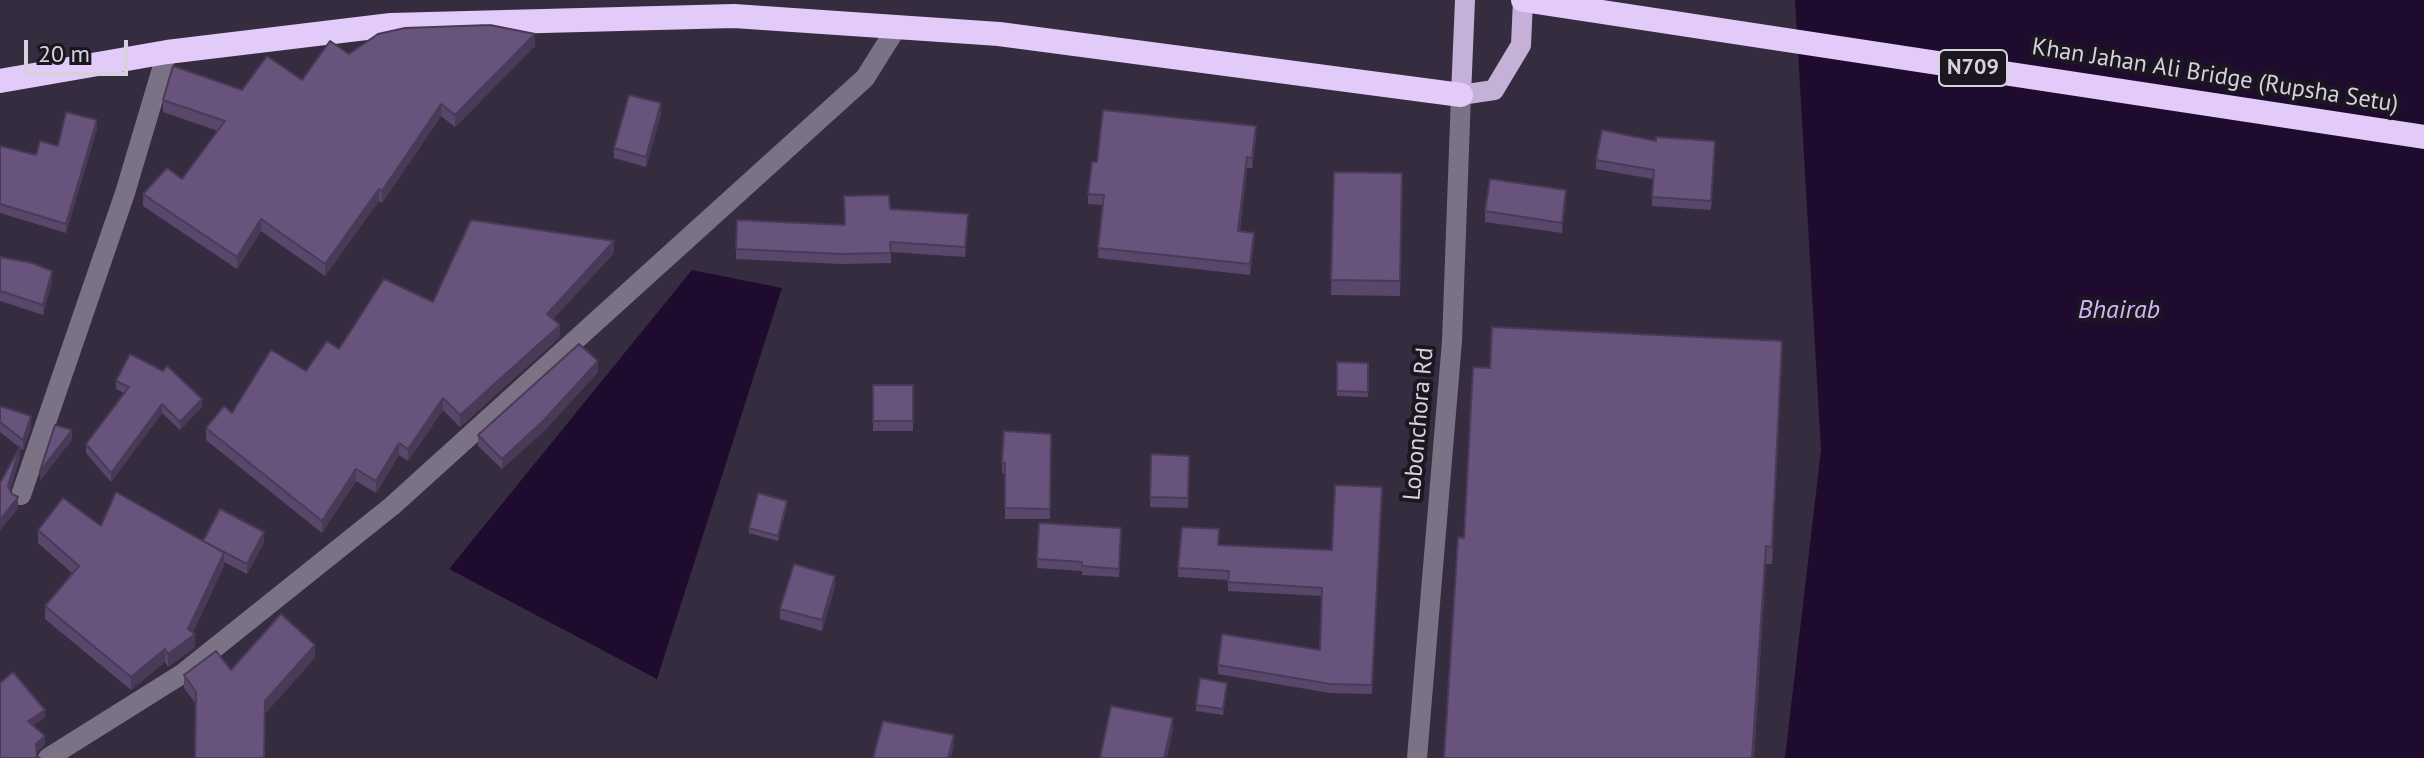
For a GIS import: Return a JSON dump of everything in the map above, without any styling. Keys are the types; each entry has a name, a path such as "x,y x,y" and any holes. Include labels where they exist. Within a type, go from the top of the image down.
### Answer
{"highway":[{"name":"Khan Jahan Ali Bridge (Rupsha Setu)","path":"1523,0 2424,137"},
{"path":"0,81 167,52 391,25 734,16 999,34 1461,95"}],"main road":[{"path":"1465,0 1461,95 1494,90 1521,45 1523,0"}],"street":[{"path":"48,758 182,674 392,506 865,78 897,27"},
{"path":"21,495 125,193 167,52"},
{"name":"Lobonchora Rd","path":"1417,758 1452,341 1461,95"}],"water":[{"name":"Bhairab","path":"1795,0 2424,0 2424,758 1785,758 1821,450"},
{"path":"692,270 782,288 657,679 449,569"}],"building":[{"path":"490,25 535,34 455,115 441,104 382,191 379,189 325,264 261,219 237,257 143,194 167,168 182,179 225,121 163,100 173,66 242,90 267,56 302,80 330,41 349,54 378,34 405,28"},
{"path":"629,95 661,103 646,157 614,148"},
{"path":"1103,110 1256,126 1252,158 1247,157 1238,231 1254,233 1250,264 1098,248 1104,195 1088,194 1092,162 1097,162"},
{"path":"66,112 97,120 66,224 0,204 0,146 36,155 40,141 58,146"},
{"path":"1602,130 1656,141 1656,137 1715,141 1711,201 1652,197 1654,170 1596,160"},
{"path":"1334,172 1402,173 1400,281 1331,280"},
{"path":"1490,179 1566,190 1562,223 1485,211"},
{"path":"889,195 890,209 968,214 965,247 890,242 891,253 841,254 736,249 737,220 845,225 844,196"},
{"path":"471,220 614,241 547,314 560,325 460,415 443,398 408,449 399,443 376,481 356,469 322,521 206,428 224,406 232,413 271,350 306,371 327,341 339,349 384,279 433,302"},
{"path":"0,257 32,263 52,271 43,305 0,291"},
{"path":"1492,327 1782,341 1772,547 1766,546 1752,758 1444,758 1458,537 1464,538 1473,367 1490,368"},
{"path":"579,344 598,361 545,419 502,459 478,435"},
{"path":"130,354 163,371 167,366 202,399 180,422 162,404 111,473 86,444 129,387 116,381"},
{"path":"1337,362 1368,363 1368,392 1337,391"},
{"path":"873,385 913,385 913,421 873,421"},
{"path":"0,406 31,416 23,440 0,422"},
{"path":"55,425 72,430 40,471"},
{"path":"1004,431 1051,434 1050,509 1005,508 1005,463 1002,462"},
{"path":"20,447 8,486 12,494 18,497 0,520 0,483"},
{"path":"1151,454 1189,456 1188,498 1150,497"},
{"path":"1335,485 1382,487 1372,685 1330,684 1218,665 1222,634 1320,650 1322,588 1228,582 1229,571 1178,568 1182,527 1219,529 1218,545 1332,550"},
{"path":"116,492 224,553 188,629 195,634 168,654 165,649 131,677 45,606 79,566 38,530 63,498 101,526"},
{"path":"758,493 787,501 778,536 749,528"},
{"path":"220,509 264,532 247,564 203,541"},
{"path":"1039,523 1121,528 1119,569 1082,566 1082,562 1037,559"},
{"path":"794,564 835,576 822,620 780,609"},
{"path":"281,614 315,645 265,701 264,758 195,758 196,692 184,675 216,651 231,670"},
{"path":"13,672 45,710 28,721 45,736 36,744 37,757 40,758 0,758 0,683"},
{"path":"1200,678 1227,683 1223,709 1196,705"},
{"path":"1111,706 1173,718 1164,758 1100,758"},
{"path":"883,721 954,735 948,758 873,758"}]}
